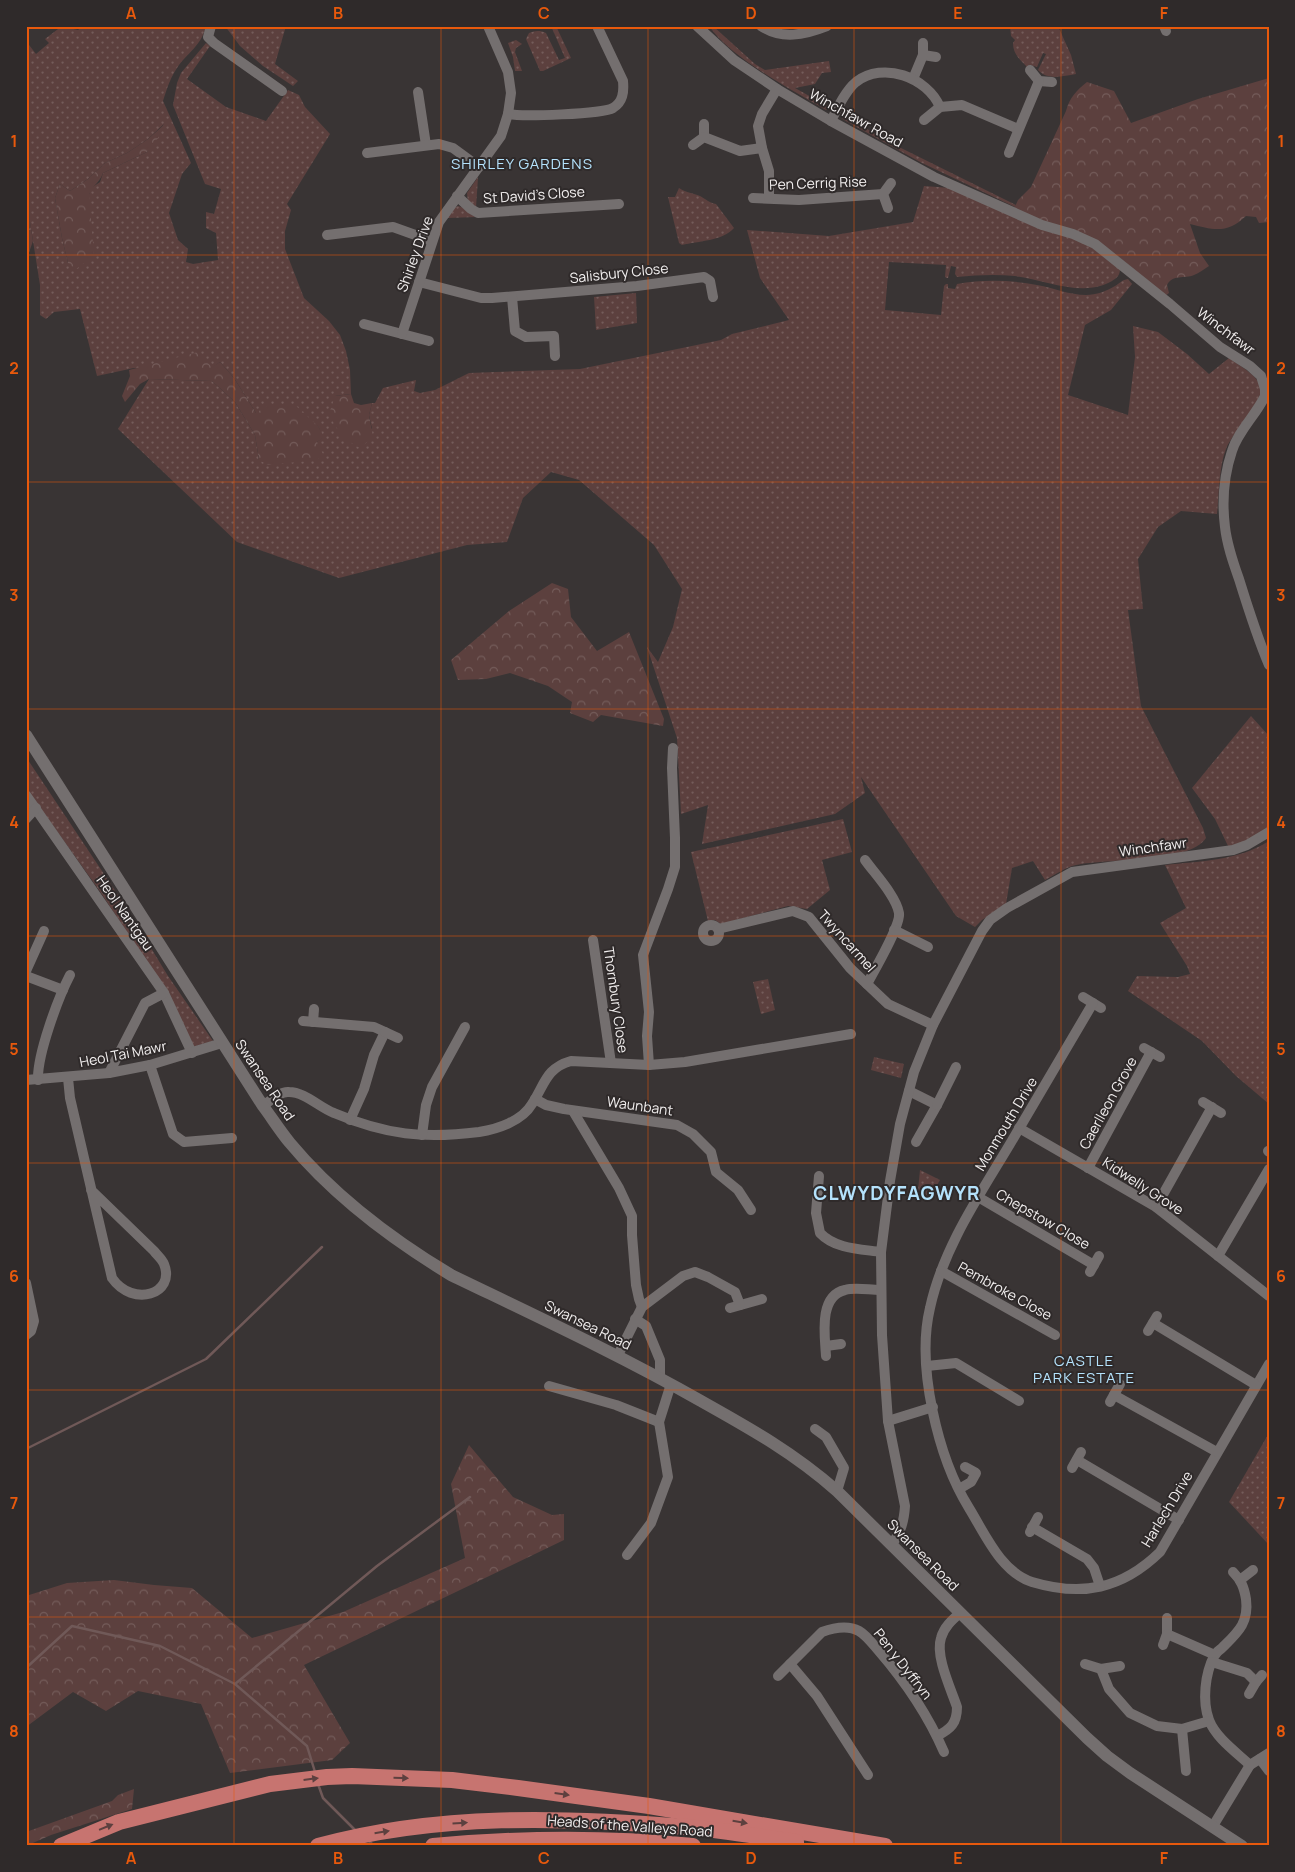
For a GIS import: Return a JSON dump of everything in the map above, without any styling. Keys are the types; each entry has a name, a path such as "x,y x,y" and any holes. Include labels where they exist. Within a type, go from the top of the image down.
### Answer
{"highway":[{"path":"61,1846 119,1822 270,1784 326,1777 352,1776 452,1780 518,1788 650,1806 885,1846"},
{"name":"Heads of the Valleys Road","path":"319,1846 412,1828 492,1821 572,1820 688,1827 823,1846"},
{"name":"Heads of the Valleys Road","path":"432,1846 492,1840 567,1839 650,1841 693,1846"}],"street":[{"path":"211,26 208,37 214,43 282,91"},
{"name":"Shirley Drive","path":"402,334 440,222 501,136 508,114 511,93 508,72 488,26"},
{"path":"508,114 526,116 606,111 618,104 624,90 623,81 597,26"},
{"name":"Winchfawr Road","path":"696,26 734,60 777,89 831,121 934,177 1015,213"},
{"path":"761,26 776,34 785,36 804,29 826,26"},
{"path":"913,79 923,55 923,43"},
{"path":"923,55 936,57"},
{"path":"1030,70 1039,82"},
{"path":"831,121 852,86 874,72 884,72 913,79 932,93 940,107"},
{"path":"1039,82 1052,82"},
{"path":"1009,153 1039,82"},
{"path":"769,198 770,171 759,132 760,120 777,89"},
{"path":"418,92 426,145"},
{"path":"924,120 940,107 962,105 1018,129"},
{"path":"704,124 704,137"},
{"path":"704,137 740,152 762,148"},
{"path":"693,145 704,137"},
{"path":"367,153 439,144 453,148 479,167"},
{"name":"Pen Cerrig Rise","path":"753,198 824,199 883,194 891,183"},
{"name":"Pen Cerrig Rise","path":"883,194 888,208"},
{"name":"St David's Close","path":"457,196 471,210 478,213 619,204"},
{"name":"Winchfawr","path":"1015,213 1095,244 1220,347 1250,366 1261,376 1267,390 1262,402 1238,437 1232,450 1225,481 1225,527 1228,544 1256,633 1269,665"},
{"path":"327,235 393,227 432,241"},
{"name":"Salisbury Close","path":"419,282 482,298 645,285 704,277 710,281 713,296"},
{"path":"512,297 515,331 526,337 554,336 555,356"},
{"path":"364,324 430,341"},
{"name":"Swansea Road","path":"26,735 263,1106 290,1143 320,1174 369,1217 421,1257 452,1275 618,1355 768,1438 837,1491 1107,1756 1242,1846"},
{"path":"649,1065 647,1036 649,1012 643,955 675,867 673,748"},
{"name":"Heol Nantgau","path":"26,795 164,994 192,1053"},
{"path":"26,819 36,808"},
{"name":"Winchfawr","path":"892,1544 899,1534 904,1520 905,1506 888,1421 880,1290 881,1252 890,1181 900,1124 914,1072 933,1024 990,920 1041,888 1072,872 1080,870 1233,850 1247,845 1269,832"},
{"name":"Twyncarmel","path":"865,860 894,900 900,914 867,984"},
{"name":"Twyncarmel","path":"718,929 794,911 809,917 850,968 888,1004 933,1024"},
{"path":"894,930 928,947"},
{"path":"26,971 44,932"},
{"name":"Thornbury Close","path":"593,940 611,1064"},
{"path":"38,1080 38,1069 62,990 70,975"},
{"path":"26,976 62,990"},
{"path":"109,1073 145,1003 164,994"},
{"name":"Monmouth Drive","path":"933,1407 927,1366 927,1339 929,1309 941,1271 950,1248 978,1197 1019,1128 1097,1006 1083,997"},
{"path":"314,1009 308,1022 374,1027 398,1038"},
{"path":"422,1136 426,1105 432,1087 465,1027"},
{"path":"350,1120 364,1089 374,1056 385,1032"},
{"path":"263,1106 283,1092 290,1092 350,1120 382,1130 422,1136 473,1132 501,1127 527,1110 554,1068 571,1061 649,1065 684,1062 850,1034"},
{"name":"Heol Tai Mawr","path":"26,1080 68,1078 109,1073 150,1065 222,1043"},
{"name":"Caerlleon Grove","path":"1088,1168 1152,1052"},
{"path":"150,1065 173,1134 184,1142 232,1138"},
{"path":"916,1142 956,1067"},
{"path":"68,1078 70,1098 91,1190 112,1278 124,1291 135,1295 145,1295 159,1289 165,1279 163,1262 91,1190"},
{"path":"908,1091 937,1105"},
{"name":"Waunbant","path":"535,1099 546,1105 573,1111 677,1125 693,1134 711,1152 716,1172 738,1190 751,1210"},
{"path":"1156,1207 1212,1107"},
{"path":"573,1111 619,1188 632,1216 636,1285 638,1299 642,1307"},
{"name":"Kidwelly Grove","path":"1019,1128 1156,1207 1269,1296"},
{"path":"1218,1256 1269,1169"},
{"path":"819,1176 816,1213 820,1233 835,1243 852,1248 881,1252"},
{"name":"Chepstow Close","path":"978,1197 1094,1264"},
{"name":"Pembroke Close","path":"941,1271 1055,1336"},
{"path":"618,1355 634,1319 642,1307 683,1276 695,1272 708,1276 735,1292 740,1305"},
{"path":"26,1283 34,1320 29,1333"},
{"path":"840,1344 826,1351 825,1320 826,1310 831,1300 838,1293 845,1290 880,1290"},
{"path":"730,1308 762,1299"},
{"path":"627,1555 651,1523 668,1478 659,1422 665,1380 660,1360 646,1326 634,1319"},
{"path":"1153,1323 1256,1385"},
{"path":"927,1366 956,1364 1018,1401"},
{"name":"Harlech Drive","path":"933,1407 936,1430 943,1454 962,1496 1008,1567 1024,1579 1053,1588 1084,1590 1128,1577 1160,1552 1269,1364"},
{"path":"1120,1384 1112,1398 1217,1452"},
{"path":"549,1386 616,1405 659,1422"},
{"path":"888,1421 933,1407"},
{"path":"814,1429 826,1437 844,1468 837,1491"},
{"path":"1077,1460 1179,1520"},
{"path":"959,1488 970,1482 976,1473 965,1466"},
{"path":"1038,1517 1031,1530 1087,1559 1094,1568 1100,1586"},
{"path":"1250,1766 1219,1734 1209,1720 1206,1707 1205,1684 1213,1658 1239,1629 1247,1613 1243,1585 1236,1576 1253,1570"},
{"name":"Pen y Dyffryn","path":"937,1736 947,1731 954,1724 957,1716 957,1707 939,1652 940,1638 947,1625 960,1613"},
{"path":"1163,1645 1167,1634 1167,1618"},
{"name":"Pen y Dyffryn","path":"778,1676 822,1632 831,1628 851,1628 860,1631 885,1658 922,1709 944,1752"},
{"path":"1167,1634 1259,1679 1249,1694"},
{"path":"790,1664 817,1696 868,1775"},
{"path":"1085,1664 1101,1670 1120,1666"},
{"path":"1101,1670 1110,1689 1130,1713 1157,1726 1182,1729 1209,1720"},
{"path":"1182,1729 1186,1771"},
{"path":"1213,1826 1250,1766 1264,1756 1269,1771"}],"green space":[{"path":"62,26 69,26 69,28 78,30 83,26 206,26 199,43 174,73 163,101 191,163 182,174 169,213 178,240 188,249 186,262 193,264 218,260 216,233 206,228 206,212 214,214 221,189 205,184 173,105 181,73 206,43 210,46 187,79 226,107 266,121 288,90 299,95 305,107 330,134 287,204 291,210 285,231 285,249 304,298 329,321 340,335 346,351 350,370 351,394 335,396 372,429 369,415 372,403 375,403 383,388 416,380 414,391 420,393 435,390 469,373 580,369 721,340 732,334 789,320 760,278 747,230 829,236 913,222 924,186 951,188 1087,244 1120,269 1119,275 1115,279 1101,286 1077,288 1015,276 957,277 955,274 956,267 951,266 947,278 945,277 946,265 889,262 885,310 941,315 944,286 946,284 948,284 948,288 955,289 957,284 967,282 1007,281 1086,295 1105,291 1128,279 1132,284 1111,310 1085,325 1068,395 1128,415 1135,357 1133,326 1158,332 1209,374 1229,358 1253,375 1260,384 1260,396 1226,449 1221,472 1217,514 1181,511 1158,527 1138,559 1143,609 1128,610 1141,706 1203,828 1206,838 1197,846 1183,852 1146,859 1076,865 1064,869 1045,880 1033,861 1012,868 1006,904 975,927 956,916 861,777 865,793 835,814 702,844 708,805 681,814 677,738 647,647 658,662 673,627 682,589 654,545 579,480 551,472 523,498 507,542 467,545 339,578 237,542 118,429 149,379 212,381 235,402 255,435 259,460 317,442 323,437 318,426 256,413 234,378 220,362 213,367 134,368 97,376 80,309 54,312 46,319 40,315 40,285 30,222 26,222 26,41 36,54 49,43 45,39","holes":["164,124 147,152 103,173 100,182 91,188 68,263 55,198 60,184 70,191 88,179 105,163 127,153 148,139"]},
{"path":"225,26 286,26 275,64 298,81 293,86 263,66 240,46"},
{"path":"551,26 556,26 571,58 540,71 526,39 529,33 541,31 546,33 559,60 565,58"},
{"path":"709,26 713,26 755,64 765,70 829,61 831,72 822,73 815,84 795,88 831,108 826,110 763,72 732,50"},
{"path":"1010,26 1058,26 1071,55 1076,74 1056,77 1046,76 1038,70 1046,54 1043,53 1037,67 1030,65 1027,67 1014,50 1013,43 1015,40 1011,36"},
{"path":"516,40 522,44 516,48 515,52 522,71 515,71 508,43"},
{"path":"1269,78 1269,222 1259,223 1256,217 1246,216 1233,226 1220,229 1190,224 1200,253 1209,266 1194,275 1172,279 1167,285 1169,293 1165,296 1119,257 1014,209 1018,200 1031,187 1072,98 1087,82 1114,91 1131,123 1198,99"},
{"path":"842,115 901,148 1016,205 1015,207 922,163 844,120"},
{"path":"166,123 155,143 147,152 103,173 92,189 89,195 94,255 75,270 68,263 55,198 60,184 70,191 88,179 105,163 127,153 148,139"},
{"path":"478,177 476,208 468,202 467,193"},
{"path":"679,188 716,204 734,228 723,236 710,240 682,245 679,243 668,197 675,197"},
{"path":"458,206 477,217 447,218 454,208"},
{"path":"26,222 30,222 33,241 26,261"},
{"path":"636,293 637,323 596,330 594,297"},
{"path":"198,352 212,367 220,362 234,378 256,413 270,404 295,405 318,426 324,437 317,442 323,454 317,460 268,465 259,460 255,435 235,402 212,381 149,379 140,384 125,402 122,396 130,376 129,370"},
{"path":"351,394 354,403 361,405 372,403 369,415 373,437 360,448 341,434 329,414 335,396"},
{"path":"552,583 568,589 571,617 597,651 629,632 664,719 663,726 601,715 593,722 570,713 572,702 548,686 510,673 486,679 458,680 451,660 509,611"},
{"path":"1251,716 1269,736 1269,828 1254,838 1229,848 1215,819 1192,788"},
{"path":"26,757 126,907 168,976 213,1041 193,1047 163,986 99,890 26,788"},
{"path":"843,819 852,852 822,860 830,890 807,909 788,906 721,924 715,920 708,921 691,852"},
{"path":"1269,841 1269,1104 1236,1076 1202,1041 1128,991 1137,976 1178,977 1190,974 1160,923 1186,908 1165,865 1205,861 1245,853"},
{"path":"768,979 775,1010 761,1014 753,982"},
{"path":"874,1057 904,1064 901,1078 871,1070"},
{"path":"920,1170 940,1180 930,1197 918,1190"},
{"path":"1269,1433 1269,1545 1229,1502"},
{"path":"469,1445 513,1497 552,1515 564,1514 564,1540 304,1665 350,1743 332,1760 230,1773 201,1704 138,1691 106,1711 73,1692 26,1727 26,1596 67,1583 114,1580 192,1588 252,1638 343,1612 465,1558 451,1484"},
{"path":"134,1789 132,1809 51,1835 26,1846 26,1832 112,1801 118,1795"}],"waterway":[{"path":"26,1449 206,1359 322,1247"},
{"path":"235,1684 377,1566 470,1497"},
{"path":"26,1668 72,1626 160,1646 235,1684 307,1746 315,1772"},
{"path":"318,1784 323,1798 355,1830"},
{"path":"369,1841 374,1846"}],"district":[{"name":"SHIRLEY GARDENS","path":"522,164"},
{"name":"CLWYDYFAGWYR","path":"897,1193"},
{"name":"CASTLE PARK ESTATE","path":"1084,1370"}]}
